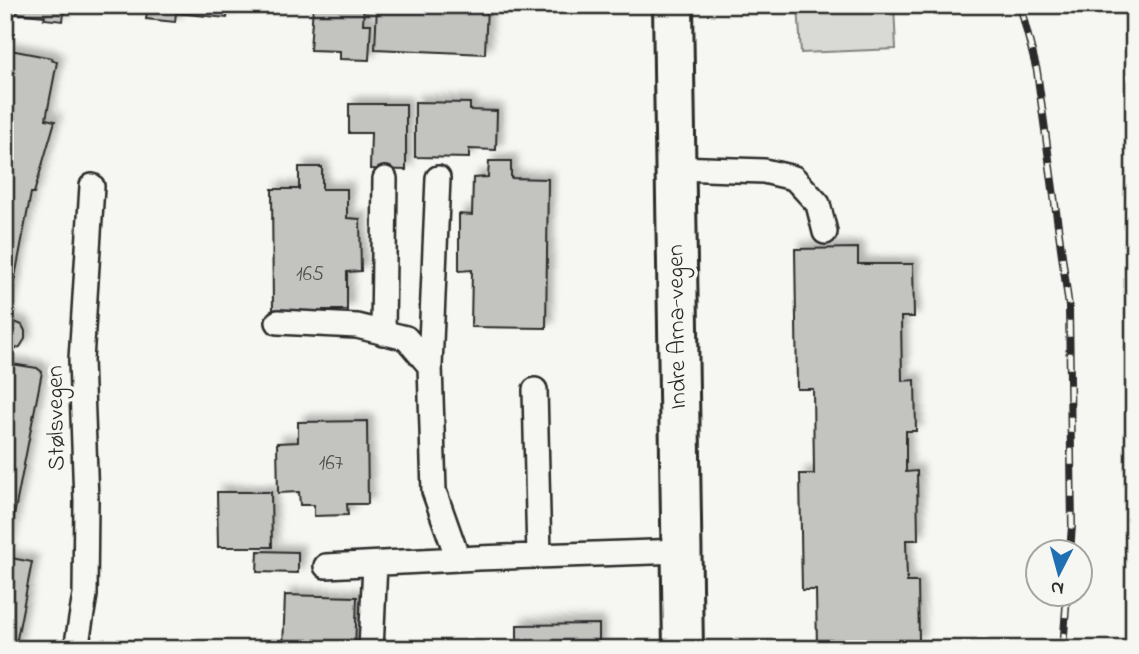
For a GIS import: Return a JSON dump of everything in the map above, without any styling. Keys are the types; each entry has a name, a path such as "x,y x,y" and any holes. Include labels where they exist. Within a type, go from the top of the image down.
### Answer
{"main road":[{"name":"Indre Arna-vegen","path":"673,5 683,649"}],"lane":[{"path":"676,168 764,171 794,178 818,204 825,232"},
{"path":"438,178 430,366 434,491 458,559"},
{"path":"383,333 385,179"},
{"name":"Stølsvegen","path":"76,649 85,595 86,501 81,360 92,186"},
{"path":"278,322 357,326 405,338 430,366"},
{"path":"535,390 539,556"},
{"path":"326,566 682,551"},
{"path":"371,649 375,564"}],"shaded area":[{"path":"798,5 894,5 896,49 801,53"}],"building":[{"path":"5,5 65,5 63,21 44,19 45,16 5,12"},
{"path":"148,5 229,5 227,18 176,13 175,22 146,19"},
{"path":"313,5 364,5 363,24 371,24 369,60 340,59 340,51 310,50"},
{"path":"377,5 487,5 485,54 375,49"},
{"path":"5,49 52,58 51,60 57,62 46,119 55,121 34,193 31,193 7,319 22,325 25,339 20,347 11,350 5,349"},
{"path":"415,102 470,103 470,110 497,111 496,150 469,149 469,158 415,157"},
{"path":"349,104 406,104 406,170 370,169 371,133 349,133"},
{"path":"489,161 511,161 511,178 548,179 546,328 471,327 472,270 459,271 459,214 472,215 473,178 488,177"},
{"path":"299,167 322,167 322,189 347,189 347,218 360,219 361,271 347,272 347,310 323,310 323,320 299,321 299,310 273,310 272,189 299,189"},
{"path":"1134,214 1134,278 1133,278"},
{"path":"858,248 858,264 913,264 914,317 901,317 902,381 915,380 916,431 906,431 906,472 917,471 918,540 906,540 907,582 918,582 919,641 908,642 908,649 817,649 816,590 802,590 800,474 814,474 813,389 797,389 795,249"},
{"path":"5,363 37,368 42,372 6,557 32,562 15,649 5,649"},
{"path":"367,421 368,504 347,504 348,515 314,516 314,505 300,505 299,492 278,493 277,443 298,442 298,422"},
{"path":"217,492 271,492 272,547 218,547"},
{"path":"258,551 298,552 298,573 257,572"},
{"path":"285,595 357,597 355,649 283,649"},
{"path":"599,624 599,649 517,649 517,625"}],"railway":[{"path":"1020,5 1037,71 1069,307 1071,538"},
{"path":"1063,649 1066,608"}]}
